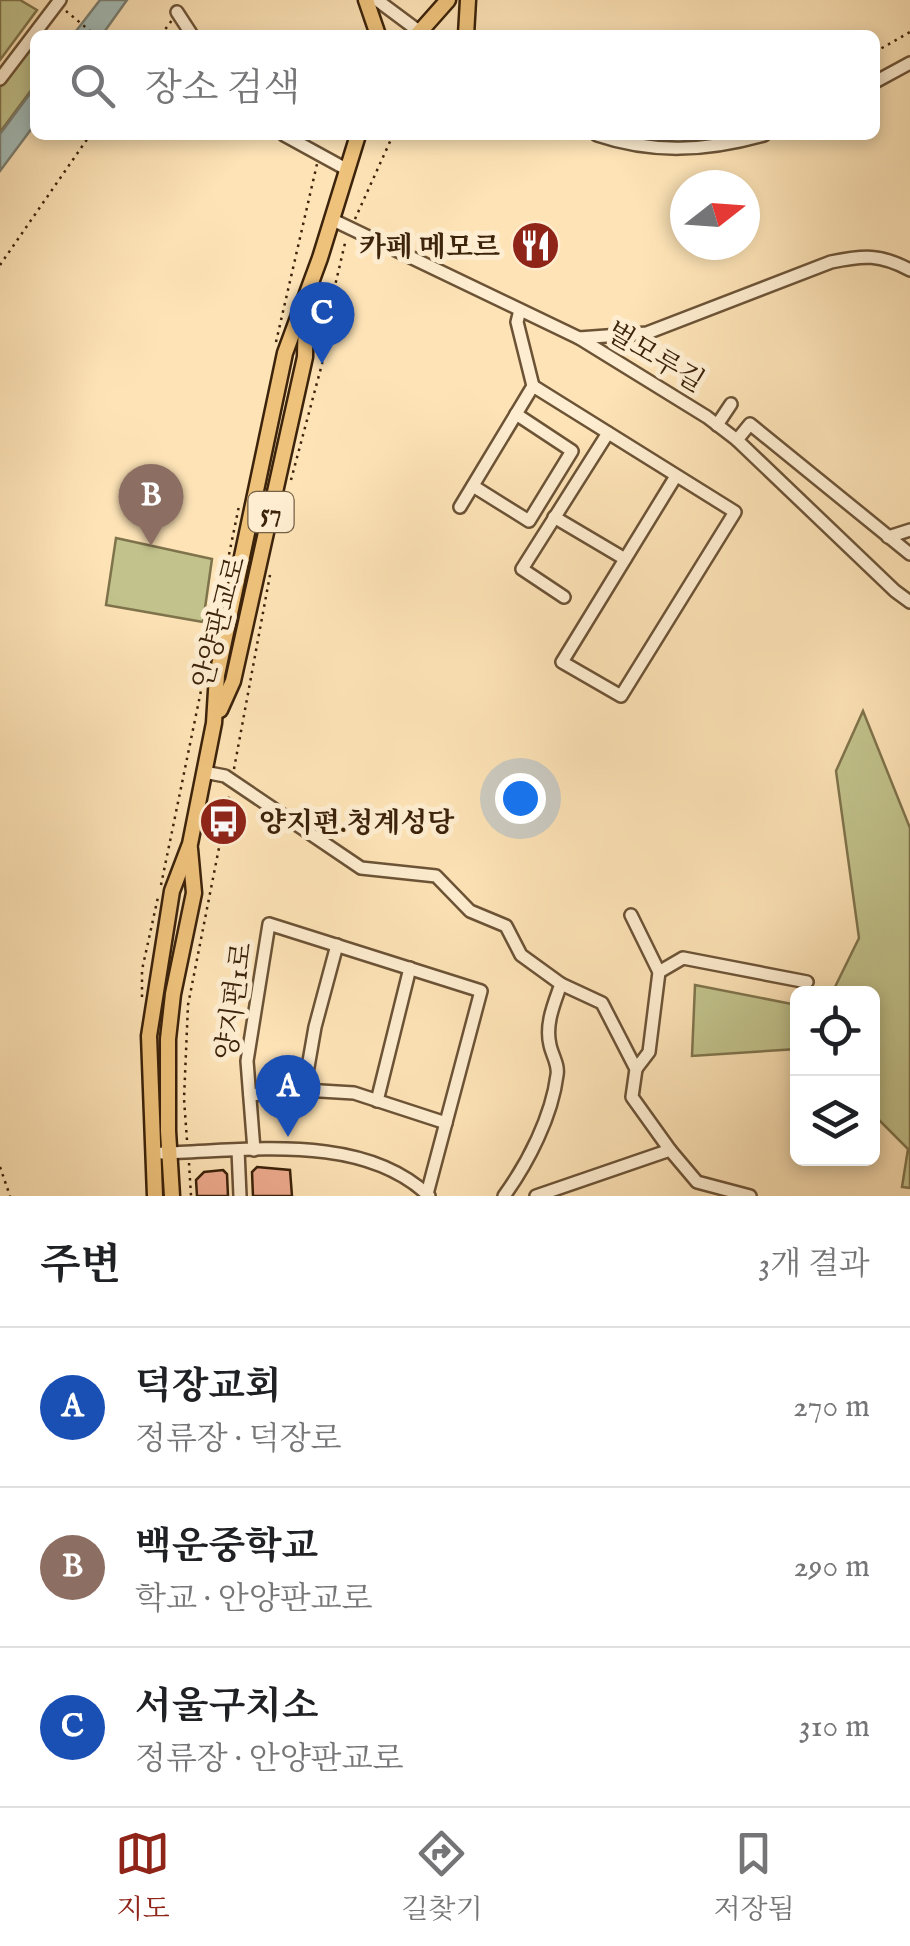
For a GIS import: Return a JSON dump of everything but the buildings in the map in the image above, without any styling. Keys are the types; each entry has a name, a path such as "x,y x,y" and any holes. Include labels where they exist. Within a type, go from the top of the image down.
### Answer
{"main road":[{"path":"366,0 376,30"},
{"path":"423,30 448,0"},
{"path":"466,30 468,0"},
{"name":"안양판교로","path":"155,1196 150,1036 172,890 190,844 214,722 218,675 285,354 356,140"},
{"name":"안양판교로","path":"172,1196 168,1039 194,893 190,844"}],"street":[{"path":"377,0 415,30"},
{"path":"38,30 59,2"},
{"path":"178,12 189,30"},
{"path":"0,79 30,40"},
{"path":"880,79 910,64"},
{"path":"291,140 346,169"},
{"path":"611,140 689,150 739,140"},
{"name":"벌모루길","path":"331,218 579,338 717,425 910,602"},
{"path":"579,338 647,333 844,259 884,258 910,270"},
{"path":"460,508 532,386 517,322 520,310"},
{"path":"532,386 735,512 621,696 562,662 676,476"},
{"path":"717,425 731,404"},
{"path":"472,486 529,521 572,451 516,414"},
{"path":"737,440 750,424 910,554"},
{"path":"564,597 522,569 608,433"},
{"path":"554,518 625,559"},
{"path":"888,537 910,530"},
{"path":"204,772 232,781 361,868 436,876 470,911 506,926 522,956 561,984 602,1003 636,1069"},
{"path":"631,915 660,972 649,1052 636,1069 632,1097 698,1182 750,1196"},
{"name":"양지편1로","path":"254,1150 247,1061 269,924 480,991 428,1195"},
{"path":"304,1090 315,1027 337,946"},
{"path":"660,972 684,958 808,982"},
{"path":"377,1101 410,968"},
{"path":"504,1196 534,1142 558,1071 549,1042 550,1012 561,984"},
{"name":"양지편1로","path":"250,1096 304,1090 354,1094 446,1123"},
{"path":"238,1150 240,1196"},
{"path":"153,1154 254,1150 353,1155 404,1174 428,1195"},
{"path":"536,1196 670,1150"}],"path":[{"path":"59,2 90,30"},
{"path":"880,49 910,32"},
{"path":"0,265 87,140"},
{"path":"288,490 322,364 334,290 351,228 391,140"},
{"path":"191,1196 184,1099 188,1004 272,562"},
{"path":"0,1167 10,1196"}],"green space":[{"path":"0,0 20,0 37,10 0,60"},
{"path":"30,48 30,92 0,132 0,87"},
{"path":"116,538 212,559 203,622 106,605"},
{"path":"863,711 910,828 910,1188 902,1187 908,1149 880,1121 880,986 835,986 859,938 836,771"},
{"path":"695,985 790,1004 790,1049 692,1056"}],"water":[{"path":"100,0 127,0 106,30 77,30"},
{"path":"30,94 30,131 0,171 0,134"}],"place":[{"name":"카페 메모르","path":"535,246"},
{"name":"서울구치소","path":"322,364"},
{"name":"백운중학교","path":"151,546"},
{"name":"양지편.청계성당","path":"224,822"},
{"name":"덕장교회","path":"288,1137"}]}
